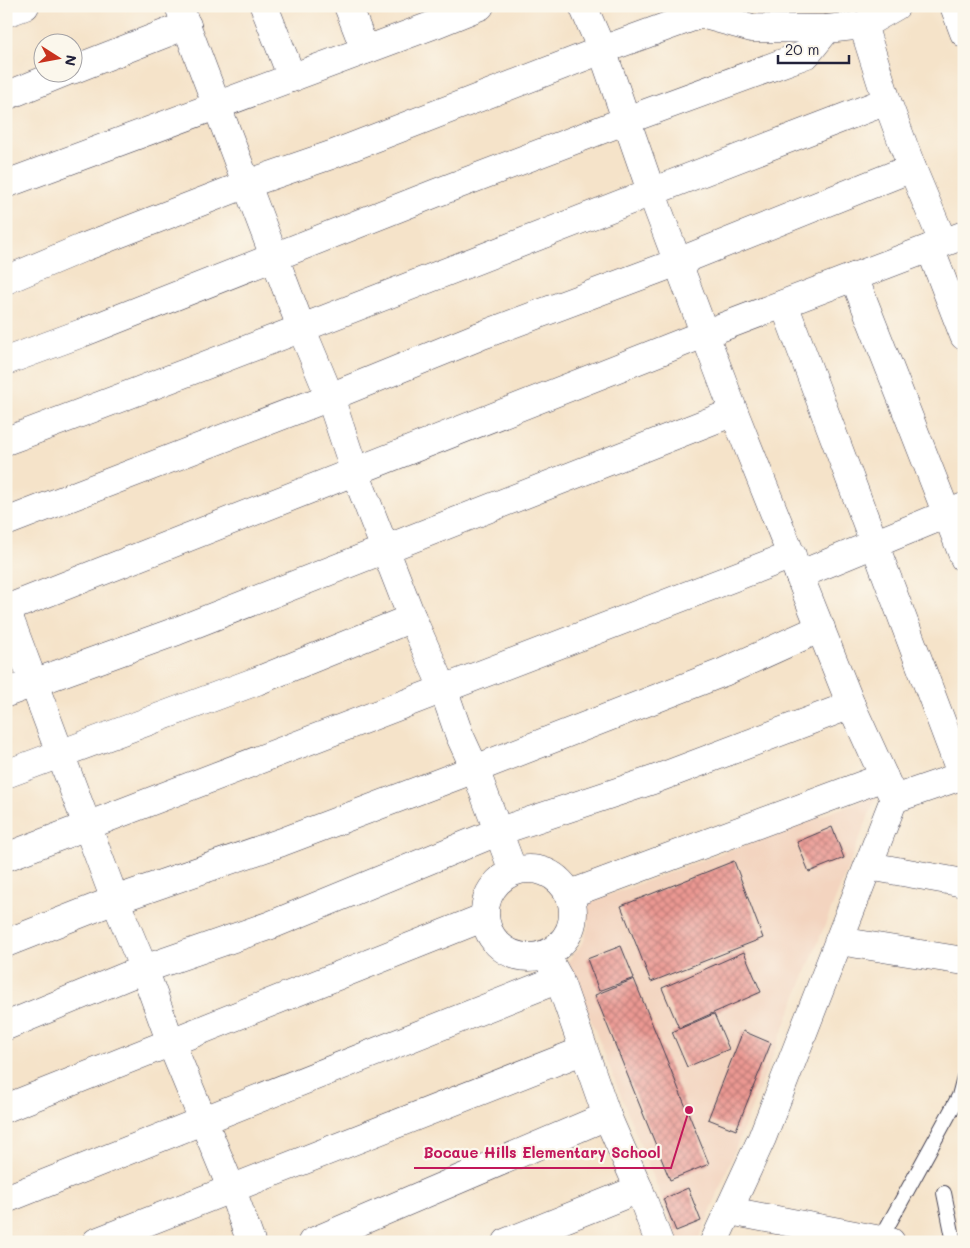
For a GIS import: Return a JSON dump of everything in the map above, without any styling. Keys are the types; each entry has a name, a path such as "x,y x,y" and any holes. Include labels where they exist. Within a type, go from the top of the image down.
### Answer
{"street":[{"path":"6,13 25,6"},
{"path":"264,6 292,78"},
{"path":"348,6 365,50"},
{"path":"6,184 365,50 429,16 480,6"},
{"path":"584,6 602,50 651,191 734,412 852,706 889,788 869,866 762,1138 730,1211 714,1242"},
{"path":"6,280 82,248 247,184 331,155 602,50 693,10 752,28 827,29 863,25 896,6"},
{"path":"954,6 964,33"},
{"path":"82,65 183,16 302,330 330,397 355,472 412,618 443,688 513,871"},
{"path":"863,25 887,100 912,168 946,242 964,336"},
{"path":"6,361 275,258 436,193 807,54 827,29"},
{"path":"6,96 40,82"},
{"path":"6,441 302,330 651,191 887,100"},
{"path":"6,522 330,397 480,336 678,262 912,168"},
{"path":"251,1242 232,1190 171,1043 144,969 115,900 6,609 704,334 946,242"},
{"path":"854,277 955,510 964,558"},
{"path":"570,894 889,788 963,776 784,304"},
{"path":"6,693 177,631 734,412"},
{"path":"6,857 443,688 795,565 874,543 955,510"},
{"path":"6,774 257,681 412,618"},
{"path":"6,943 115,900 282,842 475,769 724,672 821,628"},
{"path":"6,1026 144,969 271,925 498,832 653,780 852,706"},
{"path":"869,866 964,883"},
{"path":"530,868 546,871 560,880 570,894 574,912 571,930 561,945 546,955 525,958 506,951 491,937 485,917 486,903 491,889 501,878 513,871 530,868"},
{"path":"6,1108 485,917"},
{"path":"839,941 964,961"},
{"path":"546,955 559,979 582,1051 607,1116 640,1189 659,1242"},
{"path":"6,1199 559,979"},
{"path":"96,1242 582,1051"},
{"path":"312,1242 607,1116"},
{"path":"507,1242 640,1189"},
{"path":"730,1211 885,1241"}],"lane":[{"path":"885,1241 959,1096 964,1077"},
{"path":"944,1192 954,1242"}],"shaded area":[{"path":"877,795 698,1242 679,1242 568,962 584,941 588,925 588,903"}],"building":[{"path":"832,827 844,858 809,872 797,842"},
{"path":"734,861 763,938 651,982 621,906"},
{"path":"621,946 634,978 599,991 587,959"},
{"path":"744,952 761,992 679,1028 662,988"},
{"path":"634,979 709,1164 670,1180 595,995"},
{"path":"714,1014 729,1049 687,1067 672,1032"},
{"path":"743,1031 771,1043 736,1130 708,1119"},
{"path":"688,1188 701,1221 676,1231 663,1199"}],"waterway":[{"path":"792,6 823,6"}],"place":[{"name":"Bocaue Hills Elementary School","path":"689,1110"}]}
